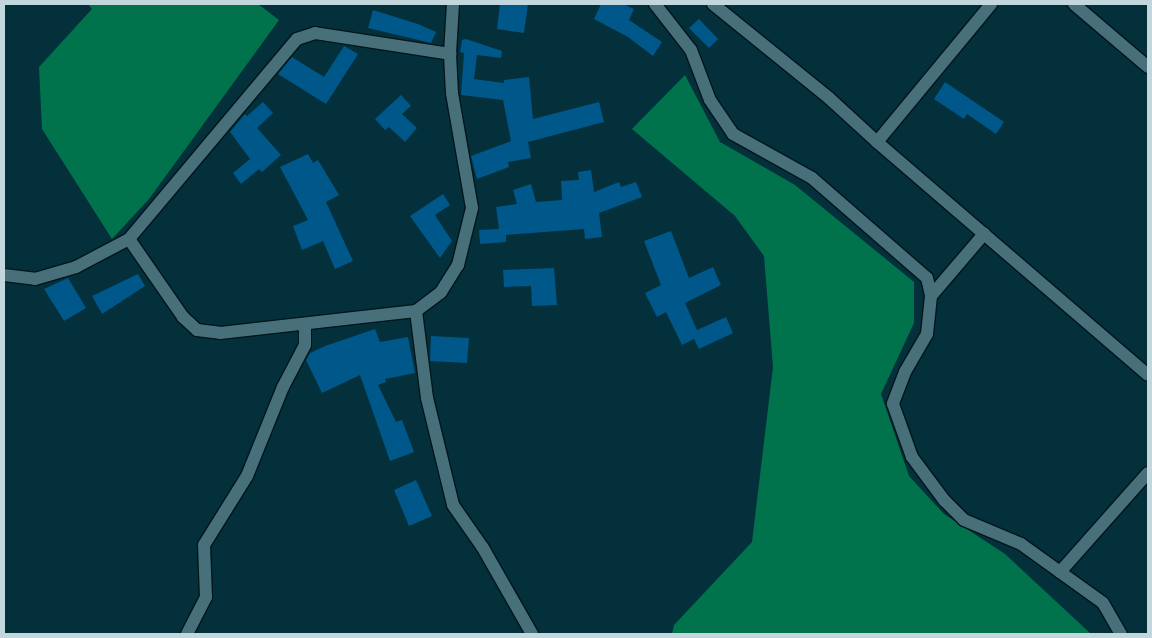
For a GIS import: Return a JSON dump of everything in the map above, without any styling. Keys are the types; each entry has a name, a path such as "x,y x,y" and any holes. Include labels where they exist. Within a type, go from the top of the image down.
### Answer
{"street":[{"path":"129,238 183,318 197,330 220,333 305,325 416,311 441,292 458,265 472,208 452,93 450,54 453,4"},
{"path":"655,4 691,50 710,100 733,134 812,178 927,278 931,296 927,334 905,372 893,404 912,457 944,500 964,520 1021,544 1103,603 1120,634"},
{"path":"713,4 829,98 877,142 1148,375"},
{"path":"877,142 991,4"},
{"path":"1074,4 1148,68"},
{"path":"5,278 35,279 76,266 129,238 297,39 315,33 450,54"},
{"path":"931,296 984,234"},
{"path":"416,311 427,398 453,504 483,548 532,634"},
{"path":"187,634 206,597 204,545 247,476 284,387 305,345 305,325"},
{"path":"1060,572 1148,473"}],"green space":[{"path":"88,4 258,4 279,20 149,199 112,239 42,129 39,67 92,9"},
{"path":"685,75 720,142 795,185 914,282 914,323 881,394 909,476 944,514 1005,554 1091,634 672,634 674,625 752,542 773,367 764,256 735,216 632,129"}],"building":[{"path":"500,4 528,4 524,33 497,29"},
{"path":"601,4 623,4 634,9 629,20 662,42 653,56 628,37 594,19"},
{"path":"373,10 418,24 436,32 431,43 368,28"},
{"path":"699,19 718,39 709,48 689,28"},
{"path":"466,39 502,51 501,58 477,55 474,79 504,83 504,80 529,77 533,119 599,102 604,122 528,142 531,158 508,162 509,167 477,179 471,156 511,141 503,100 461,95 464,53 460,52 462,40"},
{"path":"344,46 358,54 326,104 278,74 292,57 324,77"},
{"path":"945,82 1004,122 996,134 967,114 964,119 934,99"},
{"path":"401,95 411,106 402,114 417,128 405,142 389,127 385,130 375,119"},
{"path":"263,102 273,113 257,128 281,155 262,172 259,169 241,184 233,173 250,159 230,132 245,114 247,116"},
{"path":"308,154 313,163 318,160 339,195 326,202 353,261 335,269 323,241 302,250 293,226 308,220 280,167"},
{"path":"591,170 594,192 619,182 621,187 636,182 642,197 599,213 602,237 585,239 584,229 506,235 506,242 480,244 479,230 499,229 496,207 517,204 513,190 531,184 536,202 562,200 561,181 579,180 578,172"},
{"path":"443,194 450,205 435,215 452,241 440,258 410,216"},
{"path":"671,231 689,278 713,267 721,285 685,303 697,330 726,317 733,333 699,349 694,339 682,345 666,312 657,317 645,293 661,285 644,241"},
{"path":"554,268 557,305 532,306 531,286 504,287 503,270"},
{"path":"138,274 145,286 102,314 92,296"},
{"path":"68,278 86,308 64,321 44,289"},
{"path":"375,329 380,342 408,337 415,373 385,379 386,382 378,385 396,422 402,420 414,452 390,461 360,375 322,393 306,360 310,353 325,346"},
{"path":"431,336 469,338 467,363 430,361"},
{"path":"416,480 432,516 409,526 394,490"}]}
